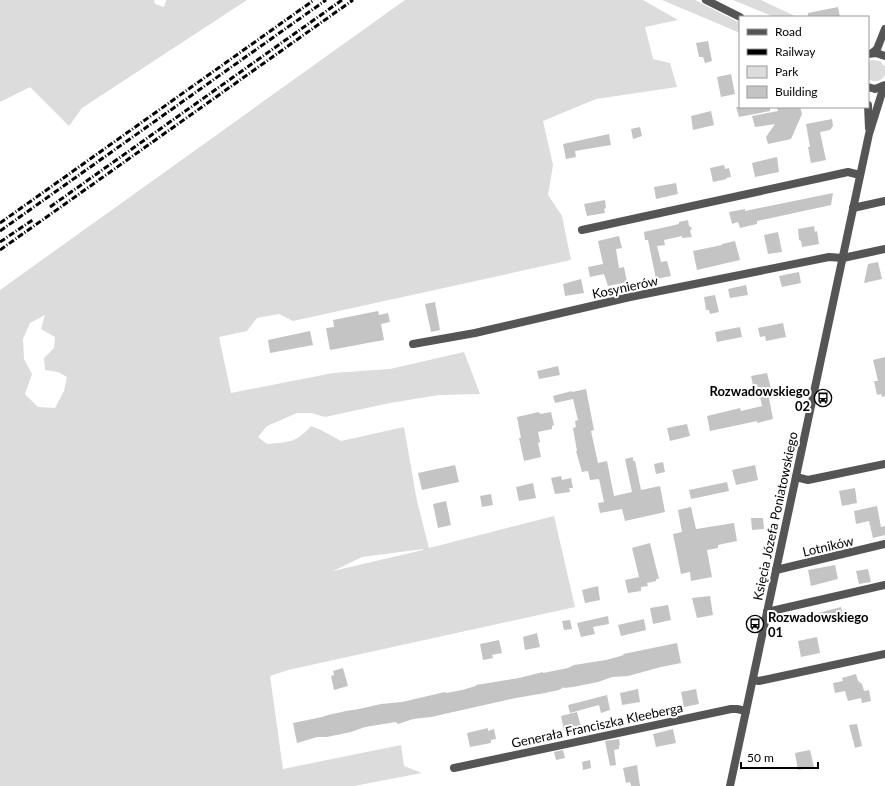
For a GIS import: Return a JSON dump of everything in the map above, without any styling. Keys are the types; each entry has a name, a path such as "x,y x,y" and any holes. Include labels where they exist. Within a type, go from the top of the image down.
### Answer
{"street":[{"path":"706,0 739,16"},
{"path":"870,54 876,49 885,29"},
{"path":"870,54 876,53 885,56"},
{"path":"869,87 876,89 884,86"},
{"name":"Księcia Józefa Poniatowskiego","path":"730,786 869,134 884,86"},
{"name":"Księcia Józefa Poniatowskiego","path":"868,108 869,134"},
{"path":"582,230 848,172 860,175"},
{"path":"853,208 885,201"},
{"name":"Kosynierów","path":"413,344 475,333 630,298 829,256 843,258 885,249"},
{"path":"796,477 808,480 885,464"},
{"name":"Lotników","path":"776,570 885,544"},
{"path":"768,612 885,586"},
{"path":"753,680 759,682 885,654"},
{"name":"Generała Franciszka Kleeberga","path":"454,768 731,709 746,711"}],"green space":[{"path":"0,0 154,0 155,4 164,7 166,0 247,0 82,108 69,126 30,87 0,102"},
{"path":"405,0 643,0 678,20 645,27 653,59 670,63 677,87 596,99 543,121 553,165 548,195 562,216 571,260 293,321 279,314 257,318 247,331 219,337 231,393 333,373 390,369 464,352 480,394 439,395 390,403 325,417 311,413 297,413 267,426 258,437 267,444 292,441 301,436 311,426 341,441 404,427 417,501 429,548 554,516 575,607 288,670 270,676 283,769 401,745 404,766 422,773 354,786 0,786 0,290","holes":["45,315 41,329 55,337 54,348 44,358 45,370 58,372 67,377 64,391 55,408 38,407 25,394 32,374 24,359 23,339 30,323","423,550 333,571 362,557"]},
{"path":"662,0 695,0 739,22 739,33"},
{"path":"733,0 761,0 795,16 772,16"},
{"path":"872,60 880,61 885,67 885,75 882,79 878,81 869,79 869,62"}],"building":[{"path":"838,7 840,16 808,16 808,13"},
{"path":"708,41 712,61 705,63 703,57 699,57 696,43"},
{"path":"731,74 735,94 721,97 717,77"},
{"path":"736,107 770,108 770,111 739,117"},
{"path":"777,108 800,108 802,114 791,139 768,144 766,137 775,124 755,127 752,116 778,111"},
{"path":"711,111 714,125 693,130 691,116"},
{"path":"832,119 833,126 830,130 820,132 826,160 811,163 806,124"},
{"path":"640,127 642,136 633,139 631,129"},
{"path":"609,134 611,145 575,151 576,157 566,159 563,144"},
{"path":"777,157 779,172 755,177 752,163"},
{"path":"724,165 725,169 729,168 731,177 713,182 710,168"},
{"path":"676,183 678,194 656,199 654,187"},
{"path":"833,193 831,205 757,221 757,224 740,228 738,222 732,224 729,212 745,209 745,211"},
{"path":"605,200 605,213 587,216 584,204"},
{"path":"688,220 689,226 692,228 690,231 692,237 682,238 682,236 664,240 665,245 657,246 661,262 667,261 671,276 656,279 648,240 645,240 644,232 679,224 679,222"},
{"path":"814,226 815,232 817,231 819,244 802,247 801,241 799,240 798,229"},
{"path":"778,232 782,252 768,254 764,235"},
{"path":"619,236 622,248 616,249 619,268 624,267 627,282 608,286 604,274 590,277 588,267 603,264 598,241"},
{"path":"735,241 740,260 697,270 693,251"},
{"path":"878,262 882,279 864,283 868,264"},
{"path":"799,272 801,283 782,287 779,276"},
{"path":"581,279 584,293 565,296 563,284"},
{"path":"746,285 748,295 730,298 728,289"},
{"path":"715,295 719,312 710,314 709,310 706,310 704,297"},
{"path":"435,302 440,330 431,332 425,304"},
{"path":"378,311 379,315 388,313 390,322 381,324 384,340 330,350 326,328 334,327 333,320"},
{"path":"783,323 786,337 766,341 765,336 760,337 758,328"},
{"path":"740,327 742,337 717,342 715,332"},
{"path":"310,331 313,345 270,353 268,340"},
{"path":"885,357 885,396 882,397 881,394 877,395 874,381 878,381 873,360"},
{"path":"558,366 560,375 539,379 537,371"},
{"path":"767,373 772,392 768,393 773,419 710,431 707,416 740,408 741,411 762,406 757,384 753,385 751,376"},
{"path":"586,389 594,430 591,431 598,463 607,461 614,496 632,492 625,459 633,457 641,490 660,486 665,512 625,521 622,509 600,513 598,503 604,502 599,479 590,480 588,471 582,472 576,451 573,428 576,427 575,421 578,420 573,399 555,403 553,396"},
{"path":"539,412 540,414 551,412 554,425 552,426 552,429 538,432 540,442 538,443 541,457 524,461 519,438 521,438 517,417"},
{"path":"687,424 690,436 670,441 667,428"},
{"path":"663,462 665,472 656,474 654,464"},
{"path":"455,465 459,482 422,490 418,473"},
{"path":"755,465 758,480 736,485 732,470"},
{"path":"561,476 562,480 571,478 573,488 569,488 570,492 555,494 551,478"},
{"path":"727,482 729,491 691,499 689,490"},
{"path":"533,483 536,498 519,501 516,487"},
{"path":"855,488 857,503 842,506 839,491"},
{"path":"491,494 493,505 482,507 480,496"},
{"path":"446,501 451,525 438,528 433,504"},
{"path":"877,506 881,527 885,526 885,535 873,538 869,521 856,524 854,511"},
{"path":"691,507 696,529 734,523 737,541 718,545 718,548 707,550 712,577 691,581 690,572 681,574 673,534 682,532 678,510"},
{"path":"751,518 763,518 764,529 752,530"},
{"path":"650,543 659,579 647,583 648,586 641,587 641,591 628,593 625,580 639,577 632,548"},
{"path":"835,565 838,579 811,586 808,570"},
{"path":"868,569 871,582 859,584 856,571"},
{"path":"598,586 600,600 585,603 582,590"},
{"path":"710,596 713,615 697,618 692,598"},
{"path":"668,605 671,620 653,624 650,608"},
{"path":"841,607 844,618 819,621 818,613"},
{"path":"608,616 609,624 593,627 595,634 581,637 577,623"},
{"path":"644,619 646,630 621,636 618,625"},
{"path":"570,620 572,629 564,630 562,621"},
{"path":"537,633 540,647 525,650 523,637"},
{"path":"817,637 820,653 801,657 798,641"},
{"path":"499,640 502,653 492,655 493,658 483,660 480,644"},
{"path":"677,643 681,663 628,676 612,677 598,682 573,687 564,687 559,690 545,693 431,717 413,719 398,724 396,722 365,727 351,732 327,737 317,737 297,743 293,723 381,704 402,702 445,692 462,690 476,685 568,668 574,665 606,660 624,655 623,654"},
{"path":"343,668 348,686 334,690 331,676 334,675 333,671"},
{"path":"856,674 864,691 869,690 871,701 862,703 861,698 848,701 845,691 835,693 833,683 843,681 842,678"},
{"path":"638,689 640,702 622,705 620,693"},
{"path":"696,689 699,704 684,707 681,692"},
{"path":"607,695 610,710 601,713 599,705 570,713 568,705"},
{"path":"577,712 581,727 564,731 561,716"},
{"path":"857,724 862,746 855,748 849,725"},
{"path":"488,728 488,731 494,729 496,739 491,740 491,743 470,747 467,733"},
{"path":"673,729 676,743 656,747 653,734"},
{"path":"619,739 619,749 614,750 616,765 610,766 605,741"},
{"path":"563,750 565,758 556,760 554,752"},
{"path":"810,750 814,767 798,770 795,753"},
{"path":"590,760 591,768 583,770 582,762"},
{"path":"637,765 640,786 631,786 630,782 626,783 623,768"}],"railway":[{"path":"0,223 314,0"},
{"path":"0,231 326,0"},
{"path":"50,207 342,0"},
{"path":"0,250 353,0"},
{"path":"0,242 34,219"}],"place":[{"name":"Rozwadowskiego 02","path":"823,398"},
{"name":"Rozwadowskiego 01","path":"755,624"}]}
